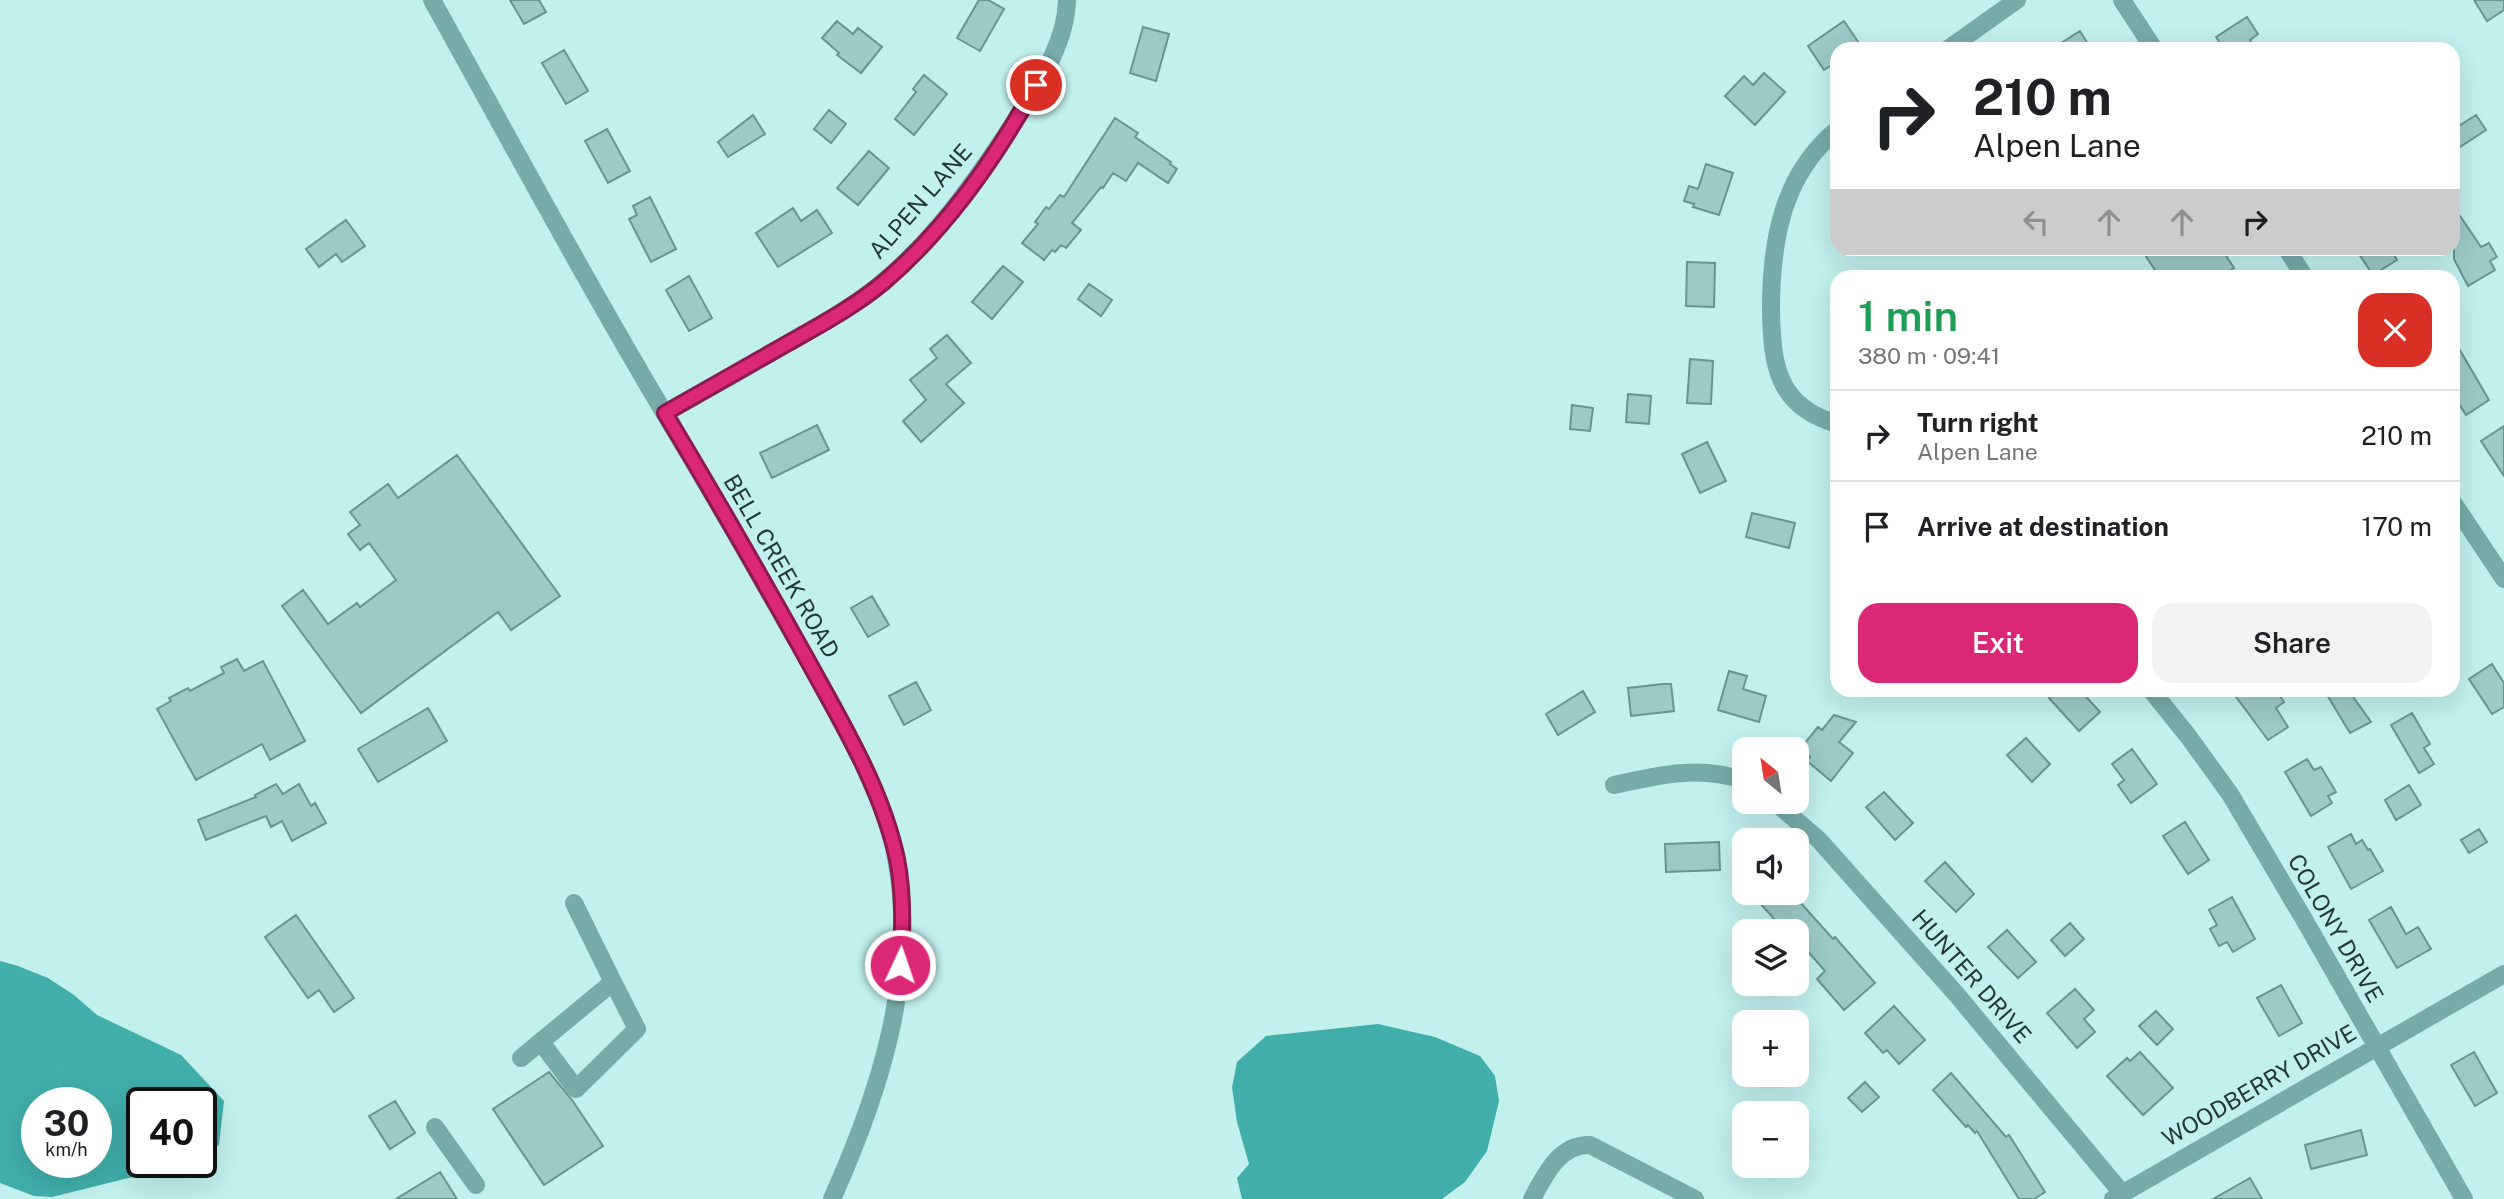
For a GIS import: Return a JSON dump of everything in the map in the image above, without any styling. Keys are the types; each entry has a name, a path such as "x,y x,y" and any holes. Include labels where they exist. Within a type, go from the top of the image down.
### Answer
{"street":[{"name":"BELL CREEK ROAD","path":"432,0 620,339 764,582 829,699 873,788 887,823 897,860 902,898 898,990 889,1041 875,1091 832,1199"},
{"name":"ALPEN LANE","path":"665,413 843,312 884,282 915,252 956,205 1024,106 1060,42 1067,19 1067,0"},
{"path":"1958,42 2017,0"},
{"path":"2122,0 2149,42"},
{"path":"1830,137 1809,159 1784,206 1775,238 1771,272 1772,343 1778,377 1806,409 1830,420"},
{"path":"2460,513 2504,579"},
{"name":"COLONY DRIVE","path":"2157,697 2230,794 2464,1199"},
{"path":"1614,785 1685,772 1732,776"},
{"name":"HUNTER DRIVE","path":"1789,814 1819,840 1957,995 2117,1196"},
{"path":"541,1042 576,1089 638,1029 574,903"},
{"name":"WOODBERRY DRIVE","path":"2117,1196 2504,974"},
{"path":"521,1058 613,982"},
{"path":"435,1127 476,1185"},
{"path":"1532,1199 1549,1169 1563,1154 1578,1145 1590,1145 1695,1199"}],"water":[{"path":"0,961 48,978 74,995 97,1015 181,1055 211,1087 126,1087 126,1178 129,1178 52,1197 34,1196 0,1183"},
{"path":"1378,1024 1435,1037 1480,1056 1495,1076 1499,1101 1487,1151 1465,1182 1442,1199 1242,1199 1237,1178 1249,1164 1237,1122 1232,1087 1237,1062 1266,1036"},
{"path":"217,1094 224,1101 217,1147"}],"building":[{"path":"510,0 539,0 546,12 524,24"},
{"path":"979,0 988,0 1004,9 980,51 957,38"},
{"path":"2474,0 2504,0 2504,10 2487,21"},
{"path":"2247,17 2258,34 2250,40 2251,42 2219,42 2216,37"},
{"path":"837,21 853,34 858,28 882,47 861,73 837,55 839,53 822,38"},
{"path":"1844,21 1858,42 1830,42 1830,66 1824,70 1808,46"},
{"path":"1143,27 1169,34 1156,81 1130,73"},
{"path":"2080,31 2087,42 2063,42"},
{"path":"564,50 588,91 566,104 542,63"},
{"path":"1764,73 1785,92 1755,125 1725,96 1744,76 1753,85"},
{"path":"924,75 947,94 914,135 895,119 916,92 913,89"},
{"path":"829,110 846,124 831,143 814,129"},
{"path":"753,115 765,134 728,157 718,142"},
{"path":"2476,115 2486,130 2460,147 2460,125"},
{"path":"1115,118 1138,133 1135,137 1177,169 1168,183 1138,163 1126,181 1113,173 1072,223 1081,230 1066,248 1061,245 1055,252 1052,250 1044,260 1022,243 1038,224 1035,222 1046,207 1049,209 1060,195 1064,197"},
{"path":"607,129 630,171 608,183 585,141"},
{"path":"869,151 889,168 858,205 837,188"},
{"path":"1706,164 1733,173 1719,215 1693,207 1694,204 1684,201 1689,186 1698,189"},
{"path":"650,197 676,249 651,262 629,219 637,215 633,206"},
{"path":"793,208 801,221 817,210 832,233 778,267 756,233"},
{"path":"2460,216 2481,247 2489,243 2497,257 2490,261 2495,270 2468,286 2454,256 2460,256"},
{"path":"346,220 365,246 342,262 336,254 319,267 306,249"},
{"path":"2146,256 2226,256 2234,268 2231,270 2155,270"},
{"path":"2360,256 2395,256 2397,260 2381,270 2370,270"},
{"path":"1687,262 1715,263 1714,307 1686,306"},
{"path":"1003,266 1023,282 992,319 972,302"},
{"path":"689,276 712,318 689,331 666,290"},
{"path":"1089,284 1112,300 1101,316 1078,299"},
{"path":"947,335 971,363 946,384 964,403 921,442 903,421 926,400 910,380 937,358 930,349"},
{"path":"2460,350 2489,400 2466,415 2460,406"},
{"path":"1690,359 1713,361 1711,404 1687,403"},
{"path":"1628,394 1651,396 1649,424 1626,422"},
{"path":"1572,405 1593,408 1590,431 1570,429"},
{"path":"817,425 829,450 772,478 760,453"},
{"path":"2504,426 2504,476 2481,441"},
{"path":"1707,442 1726,481 1700,493 1682,454"},
{"path":"457,455 560,596 511,630 498,612 361,713 282,606 303,590 328,624 357,603 360,607 396,580 369,543 360,550 348,534 360,525 350,512 388,484 398,498"},
{"path":"1752,513 1795,523 1789,548 1746,537"},
{"path":"872,596 889,625 868,637 851,608"},
{"path":"237,659 244,671 263,661 305,741 270,760 262,744 196,780 157,709 171,701 169,698 188,688 190,691 224,673 221,667"},
{"path":"2492,664 2504,683 2504,707 2492,714 2469,679"},
{"path":"1729,671 1747,676 1743,689 1766,696 1759,722 1718,710"},
{"path":"916,682 931,710 904,725 889,696"},
{"path":"1671,684 1674,711 1631,716 1628,688"},
{"path":"1583,691 1595,712 1558,735 1546,714"},
{"path":"2086,697 2100,712 2079,731 2049,698"},
{"path":"2236,697 2281,697 2284,702 2276,708 2288,727 2268,740"},
{"path":"2328,697 2353,697 2371,722 2350,733"},
{"path":"428,708 447,741 378,782 358,749"},
{"path":"2412,713 2430,744 2424,748 2434,764 2419,773 2391,725"},
{"path":"1834,715 1856,722 1839,742 1853,753 1831,781 1810,764 1810,737 1818,727 1822,730"},
{"path":"2026,738 2050,764 2032,782 2007,755"},
{"path":"2132,749 2157,784 2131,803 2118,785 2124,780 2112,764"},
{"path":"2307,759 2314,770 2321,767 2336,792 2328,796 2332,803 2311,816 2285,772"},
{"path":"276,784 283,794 299,784 311,806 315,803 326,823 292,841 282,821 271,827 266,816 206,840 198,820 256,797 255,795"},
{"path":"2409,785 2421,805 2396,820 2385,800"},
{"path":"1884,792 1913,823 1895,840 1866,807"},
{"path":"2185,822 2209,860 2188,874 2163,836"},
{"path":"2479,829 2487,842 2469,853 2461,840"},
{"path":"2351,834 2356,844 2362,840 2368,850 2370,849 2383,871 2351,889 2328,847"},
{"path":"1719,842 1720,870 1666,872 1665,844"},
{"path":"1945,862 1974,894 1956,912 1925,881"},
{"path":"2232,897 2255,939 2233,952 2227,942 2219,946 2210,929 2217,925 2209,910"},
{"path":"1762,905 1803,905 1875,983 1844,1010 1817,979 1825,971 1809,953 1809,919 1774,919"},
{"path":"2391,907 2406,934 2418,927 2431,949 2397,968 2369,920"},
{"path":"296,915 354,998 334,1012 319,990 308,998 265,937"},
{"path":"2070,923 2084,939 2065,956 2051,940"},
{"path":"2007,930 2036,962 2018,978 1988,947"},
{"path":"2281,985 2302,1023 2279,1036 2257,998"},
{"path":"2075,989 2094,1010 2084,1019 2095,1032 2077,1048 2047,1013"},
{"path":"1894,1006 1925,1040 1899,1064 1887,1050 1883,1053 1865,1033"},
{"path":"2156,1011 2173,1029 2157,1045 2139,1026"},
{"path":"2140,1052 2173,1088 2143,1115 2107,1076 2127,1058 2130,1061"},
{"path":"2474,1052 2497,1093 2475,1106 2451,1065"},
{"path":"549,1072 603,1146 544,1185 493,1109"},
{"path":"1951,1073 2006,1137 2009,1135 2045,1192 2034,1199 2019,1199 1977,1131 1975,1133 1968,1125 1966,1127 1933,1090"},
{"path":"1865,1082 1879,1097 1862,1112 1848,1098"},
{"path":"395,1101 415,1133 390,1149 369,1116"},
{"path":"2361,1130 2367,1155 2311,1169 2305,1145"},
{"path":"440,1172 457,1199 396,1199"},
{"path":"2250,1178 2262,1199 2213,1199"}],"route":[{"path":"900,965 902,898 897,860 887,823 873,788 829,699 665,413 843,312 884,282 915,252 956,205 988,162 1036,85"}]}
